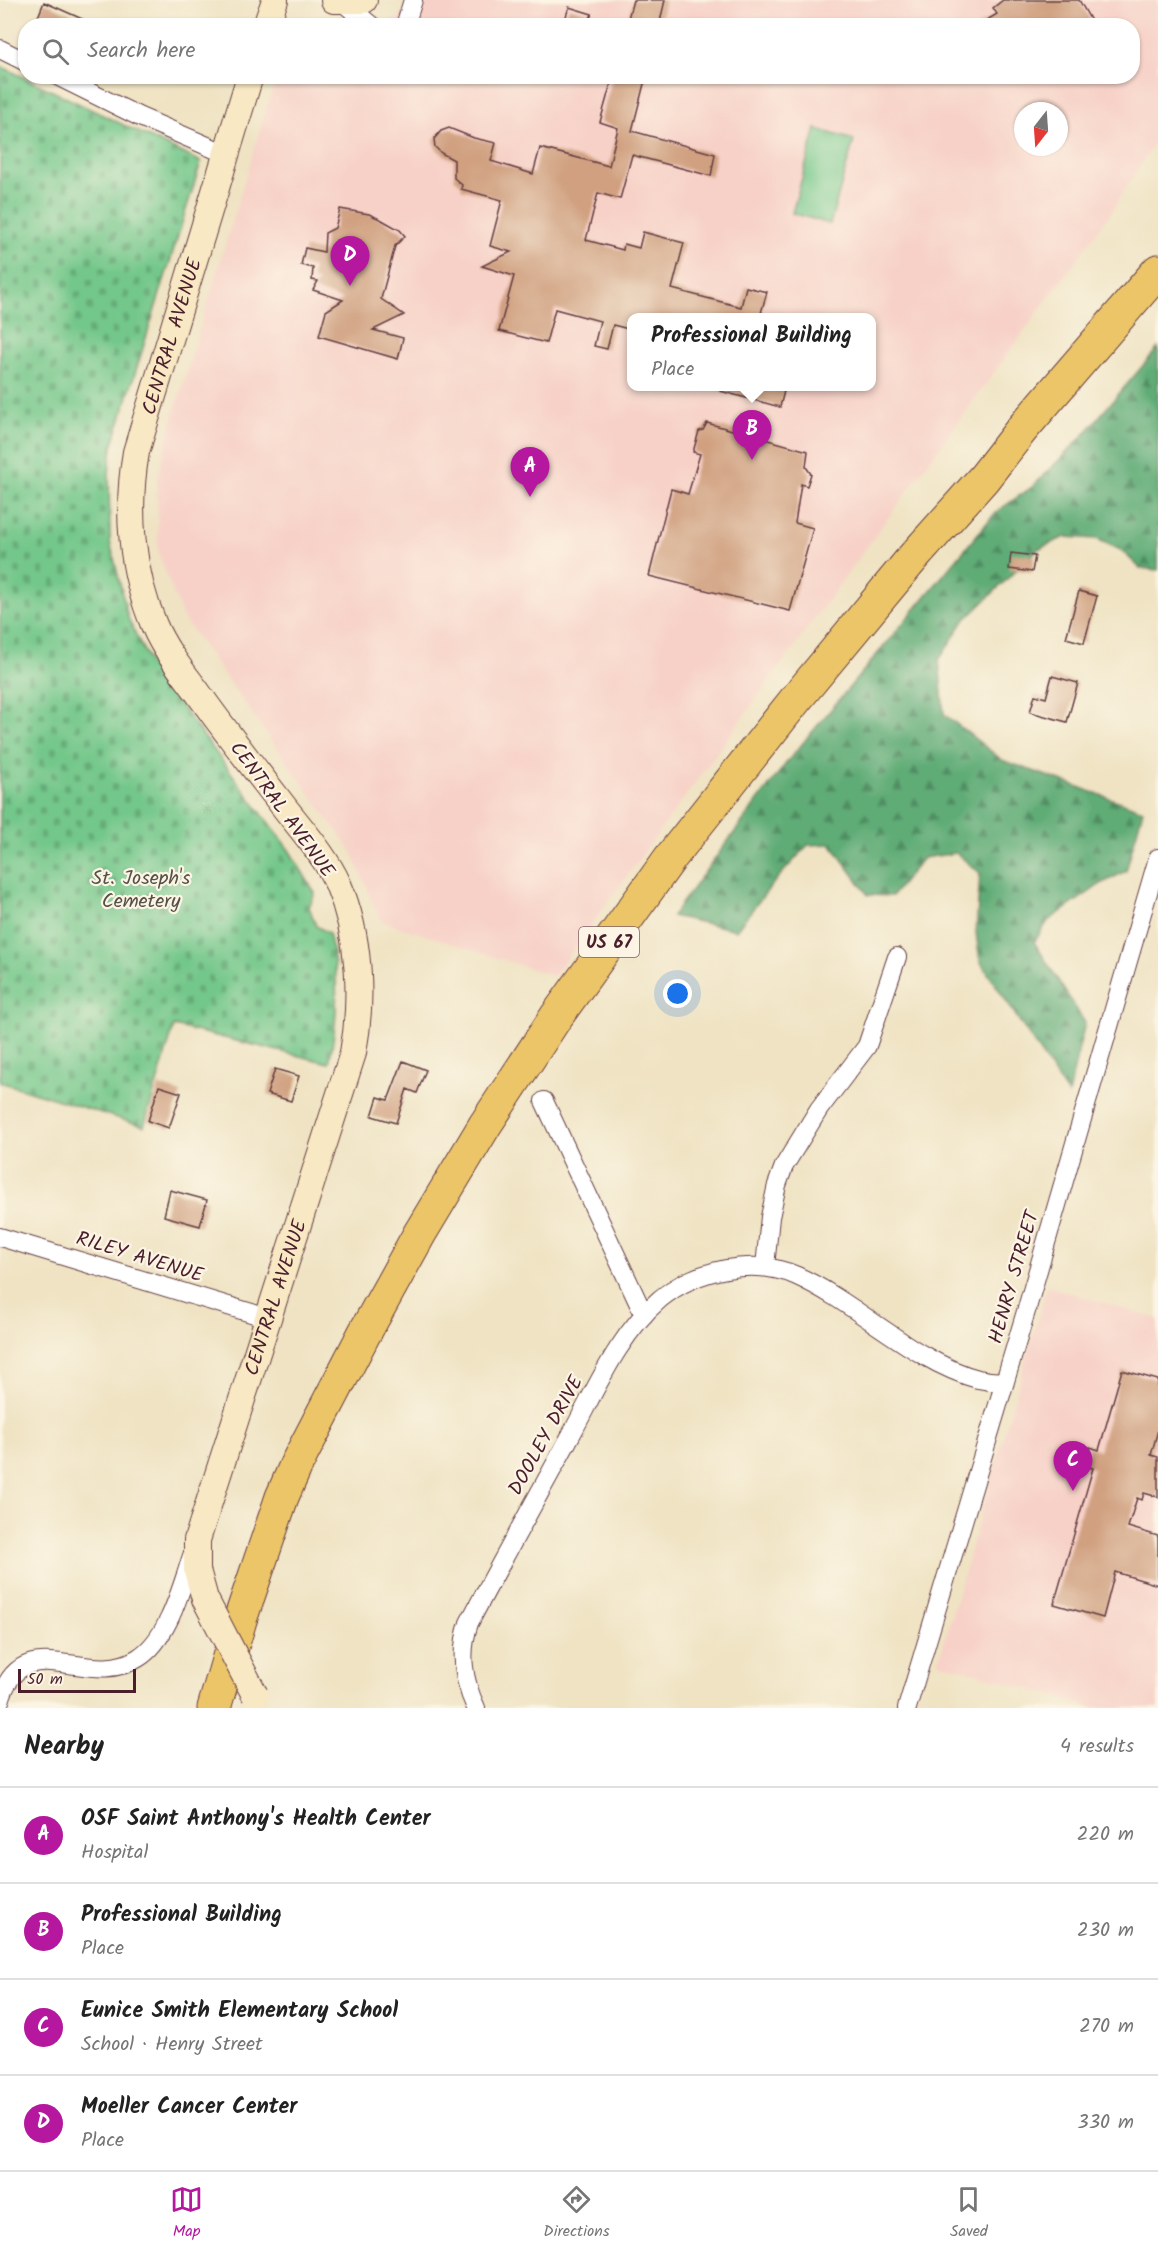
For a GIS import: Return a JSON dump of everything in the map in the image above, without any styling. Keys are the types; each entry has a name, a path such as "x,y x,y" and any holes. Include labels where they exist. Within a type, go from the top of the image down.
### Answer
{"highway":[{"name":"US 67","path":"214,1708 240,1620 282,1497 296,1465 414,1243 485,1125 556,1017 671,856 789,707 911,560 984,478 1022,429 1158,271"}],"street":[{"path":"269,18 275,0"},
{"path":"346,0 364,18"},
{"path":"408,18 414,0"},
{"path":"0,50 18,58"},
{"path":"73,84 140,117 226,154"},
{"name":"CENTRAL AVENUE","path":"0,1701 10,1678 18,1668 29,1663 46,1661 89,1668 109,1669 125,1665 140,1658 151,1647 166,1624 177,1600 197,1540 353,1053 359,1013 354,940 338,883 320,854 208,709 159,633 144,595 133,546 130,513 136,452 248,84"},
{"name":"HENRY STREET","path":"907,1708 1158,858"},
{"path":"765,1267 770,1217 783,1166 819,1109 867,1046 897,957"},
{"path":"544,1101 645,1314"},
{"name":"RILEY AVENUE","path":"0,1237 268,1318"},
{"name":"DOOLEY DRIVE","path":"476,1708 465,1676 462,1655 469,1623 610,1364 631,1330 660,1299 691,1279 713,1272 765,1267 798,1276 959,1373 980,1380 1005,1382"},
{"path":"197,1540 197,1570 206,1601 258,1702"},
{"name":"CENTRAL AVENUE","path":"166,1624 194,1602 206,1601"}],"shaded area":[{"path":"420,0 1158,0 1158,137 1109,215 554,976 381,921 352,852 183,618 158,552 157,479 175,410 274,84 1140,84 1140,18 396,18"},
{"path":"1047,1286 1158,1319 1158,1708 1095,1708 938,1662"}],"green space":[{"name":"St. Joseph's Cemetery","path":"0,66 18,75 18,84 38,84 201,162 112,447 109,473 110,542 128,618 151,666 289,850 315,893 309,907 316,926 329,933 335,965 336,1014 329,1063 174,1026 144,1126 0,1082"},
{"path":"816,129 854,140 830,224 792,213"},
{"path":"1158,348 1158,570 1140,568 1121,550 1097,539 1065,537 1038,549 963,622 939,660 944,714 1002,760 1143,810 1126,871 1101,884 1048,921 1034,942 1085,1023 1068,1095 980,961 976,933 980,873 956,853 923,858 892,896 868,895 831,844 808,845 775,881 736,930 672,916 787,762 996,512 1032,487 1081,438"}],"building":[{"path":"633,0 665,0 661,18 628,18"},
{"path":"1003,0 1079,0 1089,18 990,18 997,14 993,8"},
{"path":"44,2 80,18 38,18"},
{"path":"569,7 592,14 590,18 566,18"},
{"path":"611,84 644,84 632,131 715,154 711,176 632,155 620,199 598,193 586,240 623,250 624,244 639,248 643,232 684,243 672,289 741,307 746,287 767,292 761,313 627,313 627,329 613,325 607,349 594,346 600,321 555,309 546,343 499,331 514,276 482,266 511,252 490,246 502,200 461,189 462,185 454,178 454,160 435,147 434,139 441,131 449,128 474,138 496,143 491,161 533,174 540,148 609,166 618,128 600,122"},
{"path":"340,209 369,214 400,230 405,236 395,246 381,299 404,315 373,330 403,338 398,359 319,336 326,311 343,300 313,290 318,281 312,280 313,268 301,265 305,248 324,252 325,233 335,228"},
{"path":"720,391 784,391 780,407"},
{"path":"707,423 808,451 806,467 811,474 807,486 801,484 795,523 813,528 790,611 649,576 671,489 688,494 700,454 693,452 699,431 703,430"},
{"path":"1011,553 1035,556 1032,572 1009,569"},
{"path":"1079,591 1097,596 1084,643 1066,638"},
{"path":"1052,676 1078,683 1067,722 1030,712 1035,695 1046,698"},
{"path":"403,1061 426,1070 417,1093 407,1089 396,1123 372,1116 378,1097 388,1100"},
{"path":"275,1069 299,1076 291,1101 267,1094"},
{"path":"159,1086 181,1093 169,1128 148,1121"},
{"path":"170,1190 207,1200 200,1226 164,1216"},
{"path":"1122,1370 1158,1380 1158,1430 1151,1455 1158,1457 1158,1497 1144,1493 1142,1500 1137,1498 1128,1527 1158,1536 1158,1585 1115,1572 1103,1618 1054,1604 1093,1468 1084,1466 1090,1447 1099,1450"}],"place":[{"name":"Moeller Cancer Center","path":"350,286"},
{"name":"Professional Building","path":"752,460"},
{"name":"OSF Saint Anthony's Health Center","path":"530,497"},
{"name":"Eunice Smith Elementary School","path":"1073,1491"}]}
